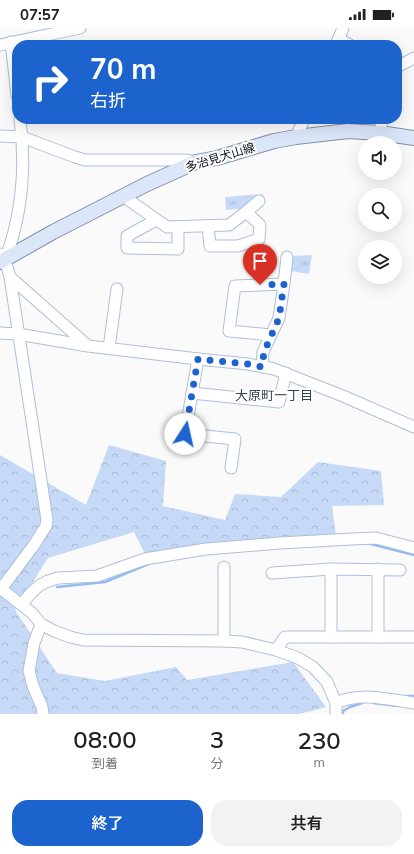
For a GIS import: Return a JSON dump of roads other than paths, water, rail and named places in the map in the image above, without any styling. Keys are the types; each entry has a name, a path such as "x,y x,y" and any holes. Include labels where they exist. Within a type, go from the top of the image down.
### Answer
{"main road":[{"name":"多治見犬山線","path":"2,259 123,196 196,162 217,158 274,141 381,126 414,138"}],"street":[{"path":"21,40 80,28"},
{"path":"339,40 343,28"},
{"path":"0,45 11,42 12,51"},
{"path":"402,64 414,58"},
{"path":"21,124 23,176 21,196 15,228 9,249 2,259 10,277 47,520 46,526 34,545 1,588 22,604 41,624 70,637 83,640 242,642 276,650 298,658 313,667 327,682 336,708 346,699 362,697 378,697 414,703"},
{"path":"296,137 302,124"},
{"path":"0,136 22,137 85,160 186,160 196,162"},
{"path":"123,196 167,227 229,226 259,200"},
{"path":"208,226 210,246 238,246 259,239 260,226 246,212"},
{"path":"156,220 127,236 127,248 178,249 178,227"},
{"path":"262,367 264,352 279,318 287,257"},
{"path":"10,277 88,346"},
{"path":"271,335 229,331 235,286 284,284"},
{"path":"109,348 117,290"},
{"path":"0,333 18,334 88,346 248,364 274,369 343,396 414,427"},
{"path":"198,359 185,434 235,439 231,468"},
{"path":"192,393 279,402 286,373"},
{"path":"22,604 35,589 48,580 97,576 145,559 206,549 280,543 376,538 414,548"},
{"path":"224,567 224,641"},
{"path":"331,569 331,637"},
{"path":"272,573 331,569 400,570"},
{"path":"378,569 378,637"},
{"path":"41,624 34,643 29,671 33,686 42,707 43,714"},
{"path":"276,650 285,637 414,637"}],"waterway":[{"path":"367,543 414,555"},
{"path":"57,587 105,582 151,563"},
{"path":"405,696 414,696"},
{"path":"343,714 343,711 362,703"},
{"path":"373,703 398,706"}],"district":[{"name":"大原町一丁目","path":"274,395"}]}
